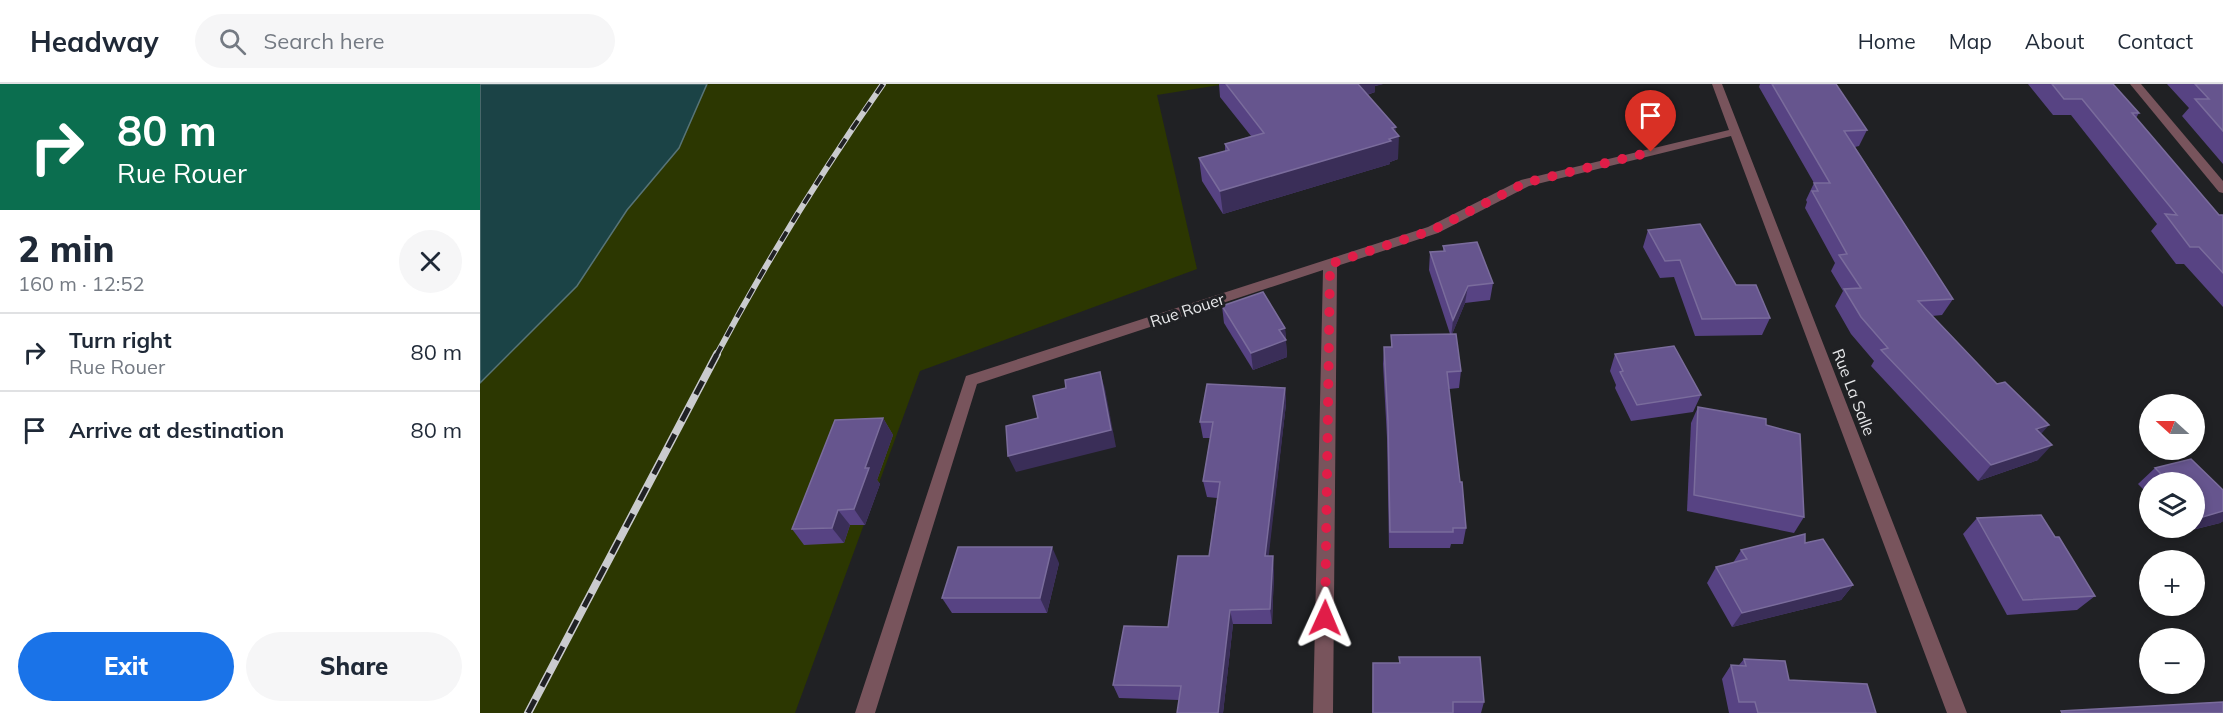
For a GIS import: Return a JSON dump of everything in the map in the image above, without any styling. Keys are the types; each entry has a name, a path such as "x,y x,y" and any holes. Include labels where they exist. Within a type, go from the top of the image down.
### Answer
{"street":[{"name":"Rue La Salle","path":"1717,84 1957,713"},
{"path":"2135,84 2223,189"},
{"name":"Rue Rouer","path":"865,713 971,380 1433,230 1525,183 1734,132"},
{"path":"1323,713 1330,264"}],"green space":[{"path":"682,84 1226,84 1157,95 1197,269 920,371 795,713 480,713 480,215"}],"water":[{"path":"480,84 707,84 679,148 627,210 577,286 480,383"}],"building":[{"path":"1226,84 1358,84 1396,127 1392,128 1399,136 1389,139 1391,141 1220,191 1199,158 1229,150 1225,144 1264,133"},
{"path":"1772,84 1836,84 1867,130 1844,131 1953,299 1918,301 1997,384 2005,382 2049,425 2036,429 2052,445 1991,465 1881,350 1888,348 1861,317 1844,289 1861,288 1839,255 1847,254 1812,191 1818,191 1814,183 1830,183"},
{"path":"2052,84 2113,84 2139,113 2132,113 2219,215 2223,215 2223,273 2199,247 2190,247 2165,214 2177,215 2082,99 2064,99"},
{"path":"2195,84 2223,84 2223,131 2195,99 2209,99"},
{"path":"1700,224 1736,285 1756,285 1770,318 1702,319 1680,260 1665,261 1648,230"},
{"path":"1477,242 1493,283 1468,286 1453,320 1430,252 1445,251 1443,246"},
{"path":"1263,292 1285,328 1279,330 1286,340 1251,353 1222,306"},
{"path":"1456,334 1461,371 1447,372 1466,528 1453,528 1453,532 1390,532 1384,347 1392,347 1391,335"},
{"path":"1674,346 1701,395 1637,405 1620,372 1623,371 1615,354"},
{"path":"1100,372 1111,430 1008,456 1006,426 1038,418 1033,396 1066,388 1065,380"},
{"path":"1207,384 1285,388 1265,556 1273,556 1270,609 1230,610 1218,713 1177,713 1181,686 1113,685 1124,626 1168,627 1178,556 1209,556 1220,482 1203,481 1213,422 1200,422"},
{"path":"1698,407 1766,419 1766,425 1800,434 1804,517 1694,495"},
{"path":"883,418 865,468 869,468 854,509 838,510 832,528 792,529 835,420"},
{"path":"2192,460 2204,472 2159,472 2155,468"},
{"path":"2205,473 2223,490 2223,511 2205,516"},
{"path":"2041,515 2055,537 2059,537 2095,596 2023,600 1977,518"},
{"path":"1805,534 1805,543 1823,539 1853,585 1742,613 1716,567 1747,559 1741,550"},
{"path":"958,547 1052,547 1040,598 942,598"},
{"path":"1399,657 1480,657 1484,702 1453,702 1453,713 1373,713 1373,663 1400,663"},
{"path":"1744,659 1785,661 1789,680 1867,684 1876,713 1758,713 1755,702 1739,702 1731,665 1746,666"},
{"path":"2223,702 2223,713 2062,713 2061,711"}],"railway":[{"path":"716,356 795,217 883,84"},
{"path":"528,713 717,354"}],"route":[{"path":"1325,618 1330,264 1433,230 1525,183 1651,152"}]}
